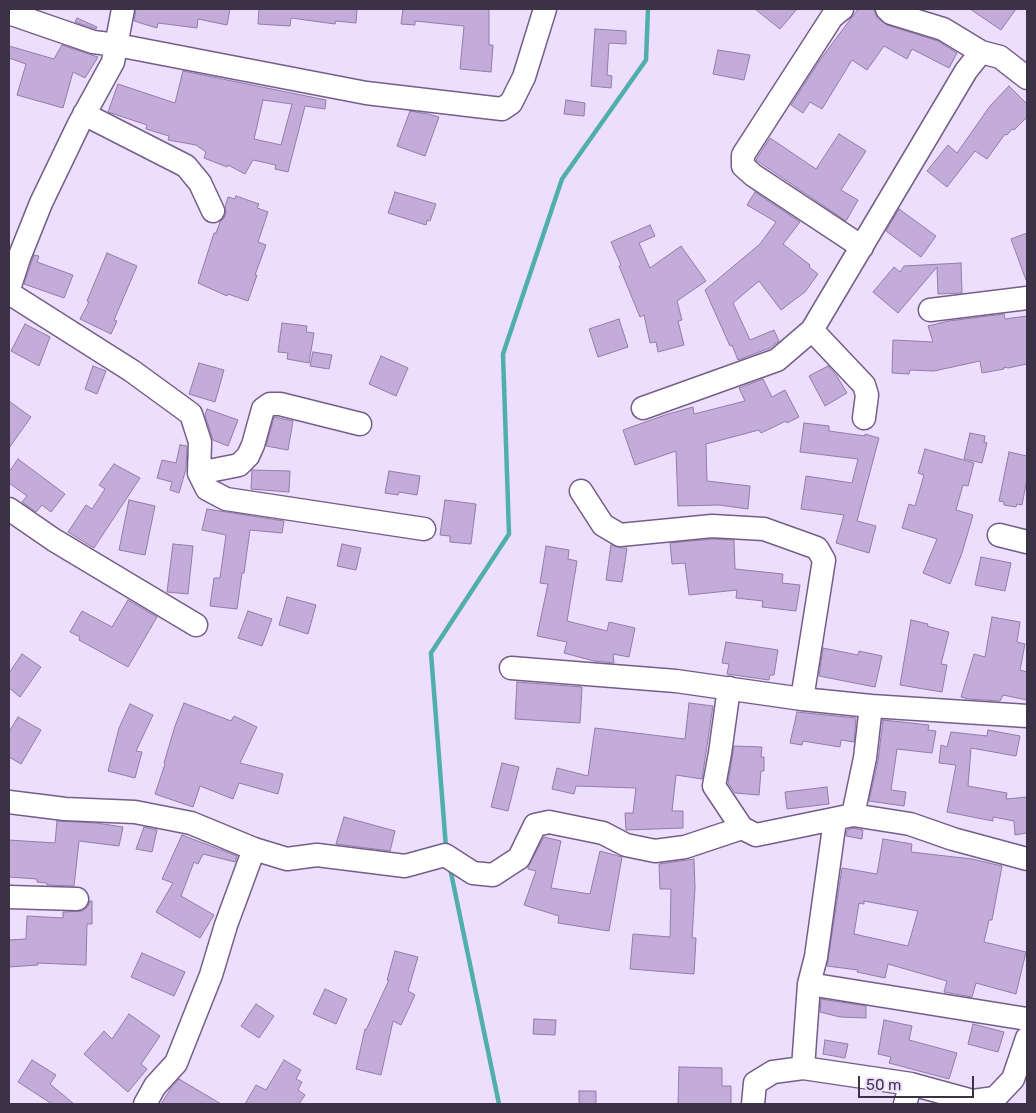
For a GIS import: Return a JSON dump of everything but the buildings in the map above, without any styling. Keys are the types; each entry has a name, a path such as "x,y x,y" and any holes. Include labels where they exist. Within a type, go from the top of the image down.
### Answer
{"street":[{"path":"122,9 113,62 84,114 14,257 9,291 132,371 191,414 200,442 199,473 207,489 226,499 424,529"},
{"path":"9,13 93,42 117,45 366,94 502,109 511,103 524,77 545,9"},
{"path":"842,9 832,17 743,155 743,166 753,175 862,247"},
{"path":"887,9 891,13 943,29 981,52 1000,56 1027,78"},
{"path":"643,408 777,360 812,330 966,71 981,52"},
{"path":"84,114 186,166 200,183 213,211"},
{"path":"930,310 1027,298"},
{"path":"812,330 864,385 867,395 864,418"},
{"path":"199,473 239,465 248,456 253,445 263,409 270,404 280,404 360,424"},
{"path":"582,490 602,525 620,535 712,526 764,529 817,548 824,560 802,698"},
{"path":"9,509 54,540 196,625"},
{"path":"1000,535 1027,542"},
{"path":"511,668 676,681 871,706 1027,716"},
{"path":"729,688 714,786 742,828 756,835 844,818 910,824 953,839 1027,859"},
{"path":"803,1068 808,984 816,957 844,818 865,758 871,706"},
{"path":"9,802 65,809 135,812 191,823 254,850 287,859 317,855 405,866 445,855 473,873 493,875 519,858 535,825 550,822 604,834 626,845 655,851 685,847 742,828"},
{"path":"145,1104 155,1086 176,1063 211,975 226,925 254,850"},
{"path":"9,898 77,899"},
{"path":"808,984 1027,1019"},
{"path":"753,1104 754,1083 773,1072 803,1068 908,1094 999,1101 1013,1079 1027,1038"}],"waterway":[{"path":"446,848 431,653 509,534 503,354 562,179 646,60 648,9"},
{"path":"450,868 499,1104"}]}
